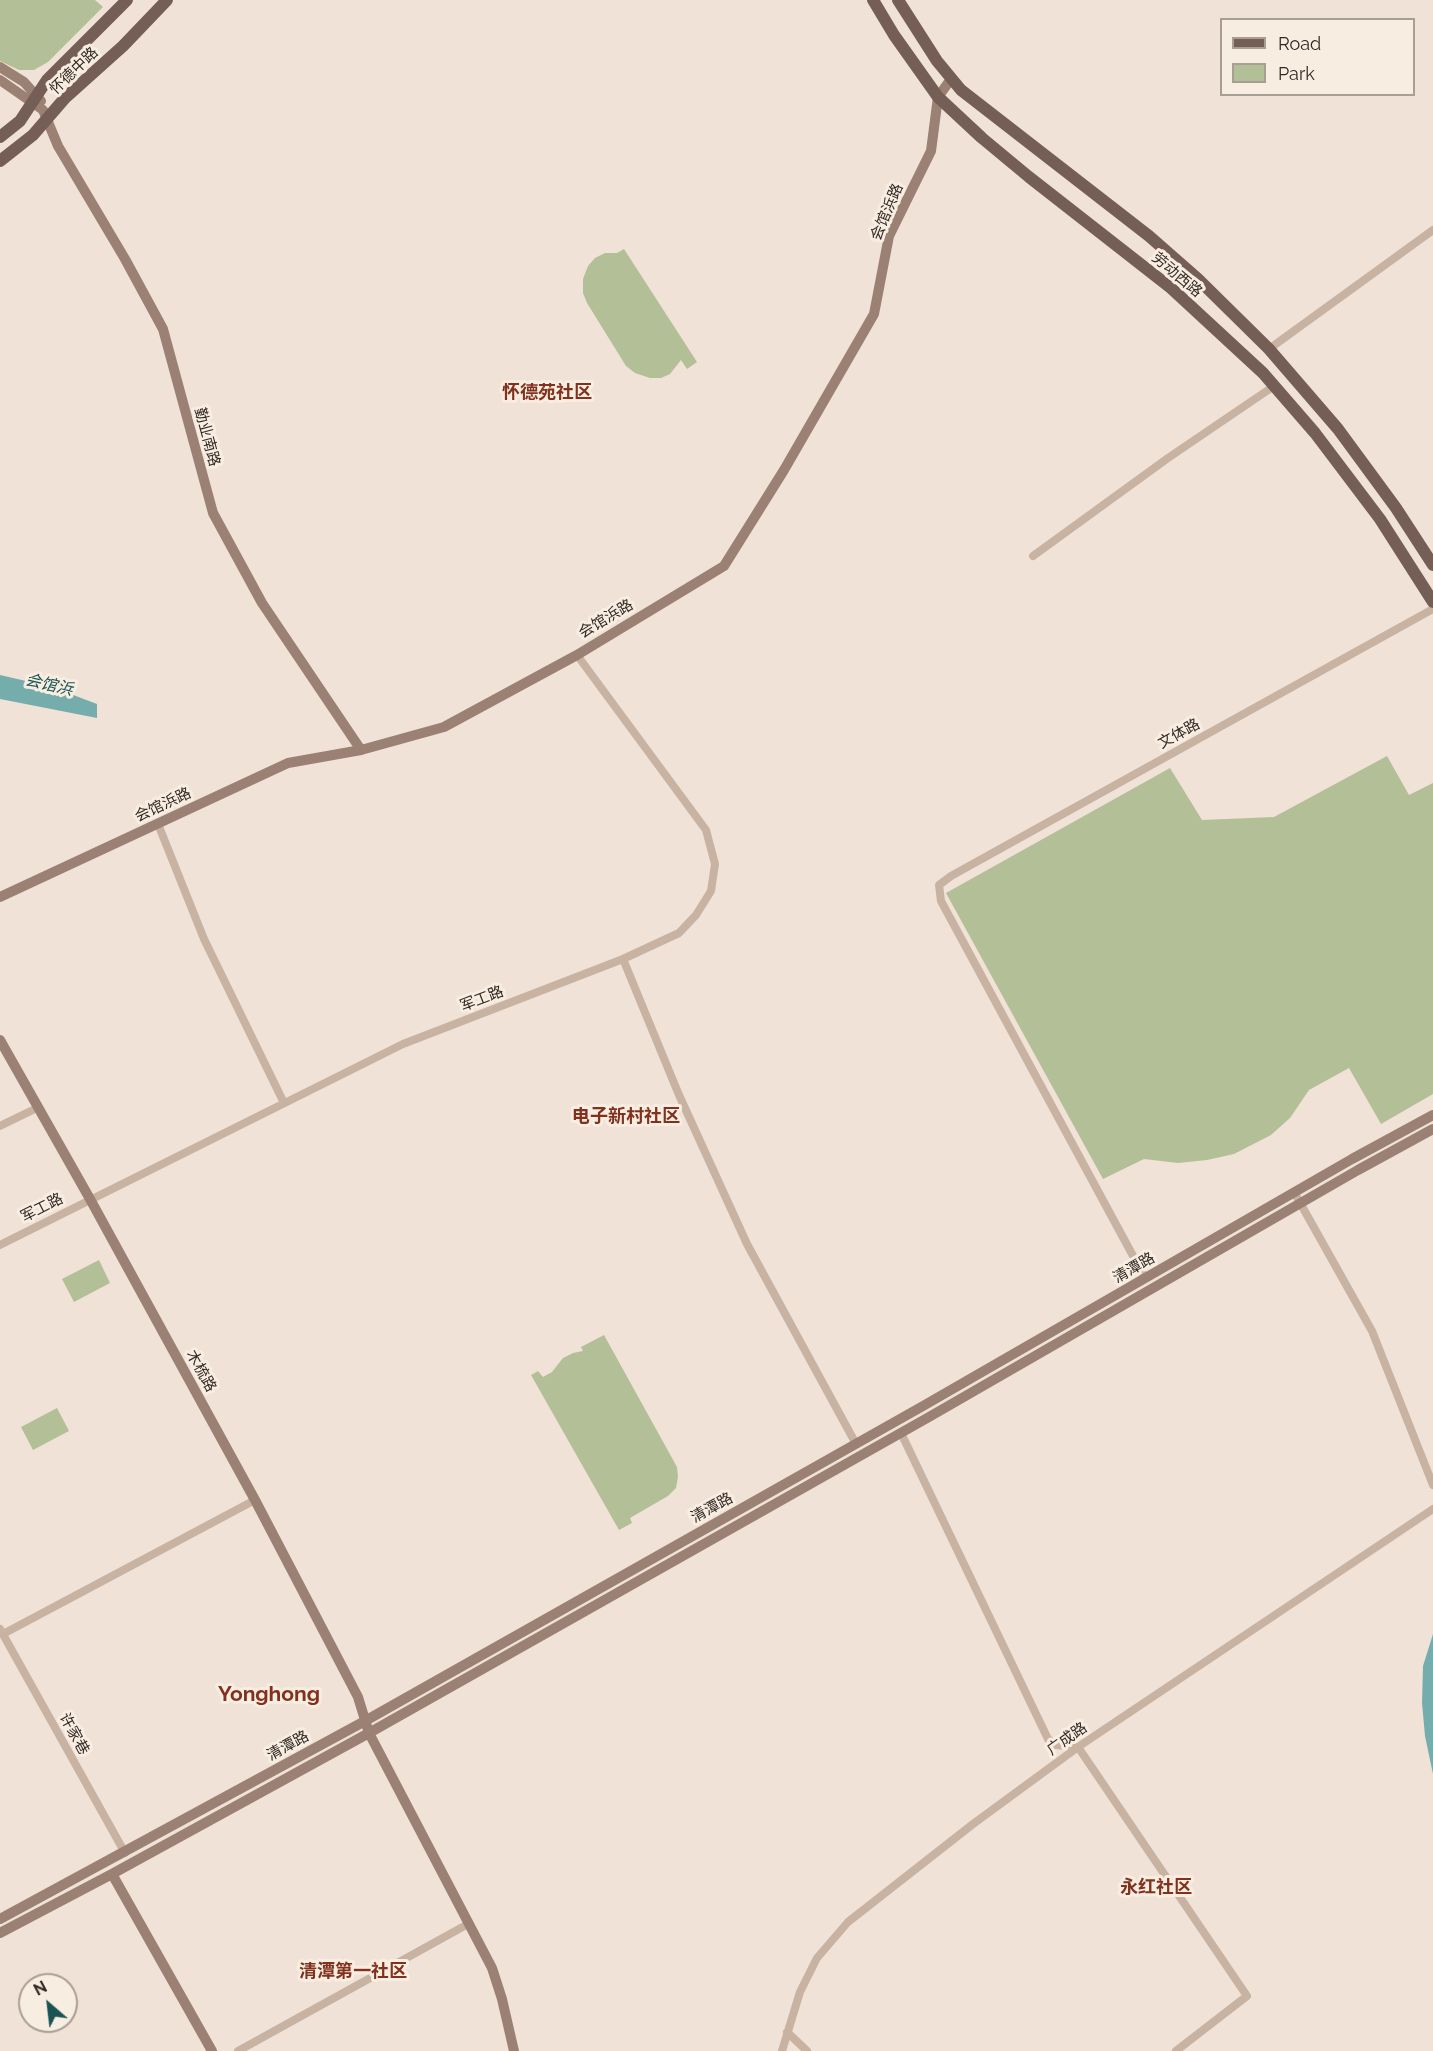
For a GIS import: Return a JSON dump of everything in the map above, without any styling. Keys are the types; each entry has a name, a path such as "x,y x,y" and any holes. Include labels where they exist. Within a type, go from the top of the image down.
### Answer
{"main road":[{"name":"怀德中路","path":"0,161 33,135 47,80 127,0"},
{"name":"怀德中路","path":"0,137 40,108 65,99 123,46 167,0"},
{"name":"劳动西路","path":"873,0 894,35 938,97 1021,170 1171,288 1274,386 1315,433 1380,519 1433,602"},
{"name":"劳动西路","path":"898,0 931,52 951,79 972,100 1149,236 1198,279 1269,349 1338,429 1396,508 1433,565"}],"street":[{"path":"0,67 24,82 40,108"},
{"name":"会馆浜路","path":"0,897 288,763 361,750 444,727 577,655 724,566 784,470 874,314 889,236 931,151 938,97 951,79"},
{"path":"0,80 40,108"},
{"name":"勤业南路","path":"40,108 57,146 125,259 163,329 213,513 262,603 361,750"},
{"path":"1269,349 1433,230"},
{"path":"1033,556 1168,458 1274,386"},
{"name":"文体路","path":"1145,1278 941,901 939,885 962,870 1433,609"},
{"name":"军工路","path":"0,1245 403,1044 622,959 679,933 696,915 711,891 715,864 706,831 577,655"},
{"path":"158,824 204,939 284,1103"},
{"path":"622,959 679,1095 747,1244 856,1444"},
{"name":"木梳路","path":"0,1040 255,1500 358,1697 369,1733 492,1968 514,2051"},
{"path":"0,1126 39,1107"},
{"name":"清潭路","path":"0,1919 365,1721 1433,1115"},
{"name":"清潭路","path":"0,1933 369,1733 1433,1129"},
{"path":"1294,1192 1372,1330 1433,1485"},
{"path":"901,1433 1048,1739 1056,1745 1078,1747 1247,1996 1176,2051"},
{"path":"1,1632 255,1500"},
{"name":"广成路","path":"782,2051 800,1992 817,1958 848,1922 973,1824 1078,1747 1433,1509"},
{"name":"许家巷","path":"1,1632 125,1852"},
{"path":"112,1874 213,2051"},
{"path":"238,2051 468,1924"},
{"path":"788,2032 807,2051"}],"green space":[{"path":"0,0 95,0 103,7 48,62 34,70 19,70 0,61"},
{"path":"624,249 697,362 687,369 681,360 670,374 661,378 650,378 635,373 626,366 587,303 583,293 583,279 588,266 595,258 605,253 617,253"},
{"path":"1387,756 1409,795 1433,783 1433,1094 1381,1124 1349,1068 1309,1090 1290,1118 1271,1135 1234,1154 1178,1163 1144,1159 1103,1179 946,893 1170,768 1202,820 1274,817"},
{"path":"99,1260 110,1283 74,1302 62,1279"},
{"path":"604,1335 677,1467 678,1477 676,1488 668,1496 630,1518 632,1523 619,1530 531,1375 538,1371 543,1377 552,1372 563,1358 583,1351 581,1347"},
{"path":"57,1408 69,1431 33,1450 21,1427"}],"water":[{"path":"0,675 52,687 97,704 97,718 0,699"},
{"path":"1433,1634 1433,1774 1425,1736 1422,1703 1423,1666"}],"district":[{"name":"怀德苑社区","path":"547,393"},
{"name":"电子新村社区","path":"626,1117"},
{"name":"Yonghong","path":"269,1695"},
{"name":"永红社区","path":"1156,1888"},
{"name":"清潭第一社区","path":"353,1972"}],"water label":[{"name":"会馆浜","path":"49,685"}]}
